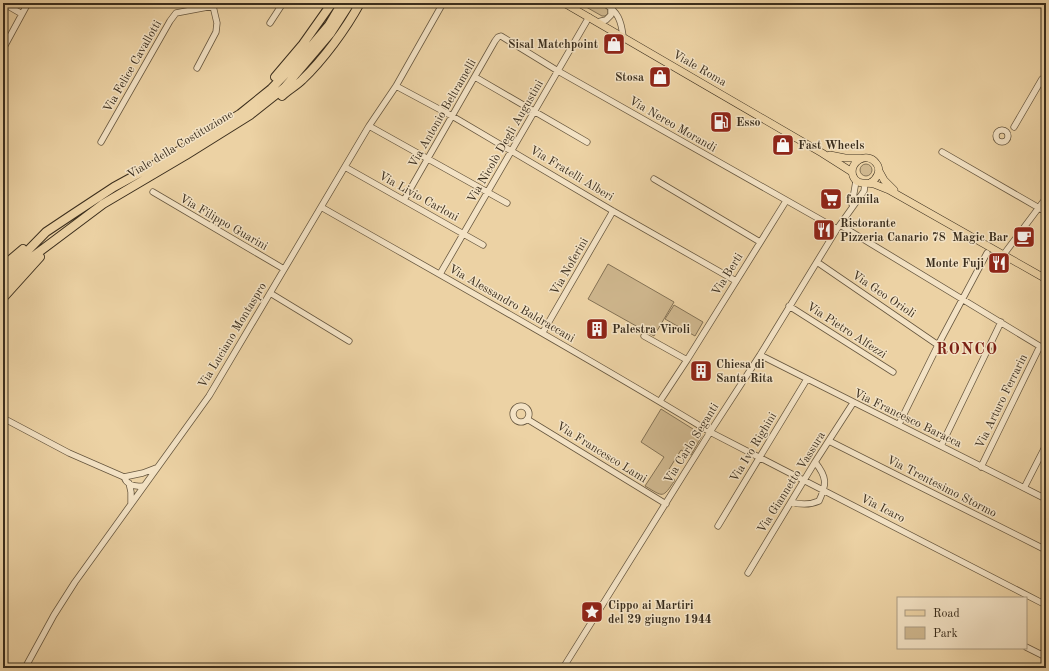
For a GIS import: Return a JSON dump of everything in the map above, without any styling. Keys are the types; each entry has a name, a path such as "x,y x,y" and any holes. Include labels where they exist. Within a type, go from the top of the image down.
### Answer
{"highway":[{"path":"240,114 248,103 271,83 332,3"},
{"name":"Viale della Costituzione","path":"3,276 46,232 114,187 174,154 240,114 271,89 301,58 329,25 342,3"},
{"name":"Viale della Costituzione","path":"3,286 31,258 103,204 250,115 284,88 330,34 350,3"},
{"path":"250,115 262,113 301,80 321,58 346,26 360,3"},
{"path":"3,266 46,232"},
{"path":"3,298 28,268 60,235"}],"main road":[{"name":"Viale Roma","path":"564,3 824,153 852,172"},
{"name":"Viale Roma","path":"824,153 845,158 861,158"},
{"path":"900,196 884,180 873,160 870,158 861,158 854,163 852,172 856,181 881,186 1046,279"},
{"path":"868,184 876,178 879,171"}],"street":[{"path":"3,3 22,14"},
{"path":"3,50 28,3"},
{"path":"270,23 283,3"},
{"name":"Via Luciano Montaspro","path":"25,668 62,601 99,547 209,396 369,126 396,86 443,3"},
{"path":"604,3 611,8 621,21 623,36"},
{"path":"197,68 216,32 217,23 214,4"},
{"name":"Via Felice Cavallotti","path":"101,142 176,13 214,4"},
{"path":"597,22 606,20 611,15 611,8"},
{"name":"Via Nicolò Degli Augustini","path":"440,274 589,18"},
{"name":"Via Nereo Morandi","path":"500,36 504,37 558,72 786,201 838,227 1046,350"},
{"name":"Via Antonio Beltramelli","path":"404,200 495,41 500,36"},
{"path":"1008,138 1008,135 1003,130 999,130 996,133 996,137 1001,142 1008,138 1042,78 1046,76"},
{"path":"475,77 586,142"},
{"name":"Via Fratelli Alberi","path":"396,86 512,150 736,281"},
{"path":"369,126 506,204"},
{"path":"1006,132 1014,127"},
{"path":"942,152 1046,212"},
{"name":"Via Livio Carloni","path":"345,167 483,245"},
{"path":"654,179 760,242"},
{"name":"Via Carlo Seganti","path":"850,209 854,199 856,181"},
{"name":"Via Carlo Seganti","path":"563,668 710,432 760,355 838,227 868,184"},
{"name":"Via Filippo Guarini","path":"153,192 182,211 284,269"},
{"path":"1004,254 1046,198"},
{"name":"Via Berti","path":"660,401 786,201"},
{"name":"Via Alessandro Baldraccani","path":"321,207 543,332 710,432"},
{"name":"Via Noferini","path":"543,332 614,211"},
{"path":"899,424 938,345 987,253"},
{"name":"Via Geo Orioli","path":"817,262 938,345"},
{"path":"270,293 349,341"},
{"name":"Via Pietro Alfezzi","path":"790,306 893,372"},
{"path":"940,446 1001,322"},
{"path":"644,336 687,360"},
{"name":"Via Arturo Ferrarin","path":"982,467 1040,346"},
{"name":"Via Francesco Baracca","path":"760,355 1046,499"},
{"name":"Via Ivo Righini","path":"718,526 807,379"},
{"name":"Via Giannetto Vassura","path":"748,573 815,462 853,403"},
{"path":"3,418 69,453 124,477 129,483 135,486 143,486 140,479 131,475"},
{"name":"Via Francesco Lami","path":"527,418 666,504"},
{"name":"Via Icaro","path":"710,432 1046,604"},
{"name":"Via Trentesimo Stormo","path":"829,441 1046,550"},
{"path":"1024,488 1046,445"},
{"path":"791,502 798,504 811,504 820,500 825,490 826,482 822,471 815,462"},
{"path":"124,477 147,472 156,468"},
{"path":"129,483 131,503"},
{"path":"1027,648 1044,656 1046,647"}],"green space":[{"path":"579,3 595,3 602,5 608,10 608,14 602,16"},
{"path":"864,164 868,164 872,170 868,176 864,176 860,172 860,168"},
{"path":"608,264 674,302 654,336 588,299"},
{"path":"674,305 703,322 695,336 665,319"},
{"path":"661,409 702,436 691,455 681,450 666,474 675,480 665,493 659,494 645,486 664,457 641,442"}],"place":[{"name":"Sisal Matchpoint","path":"614,44"},
{"name":"Stosa","path":"660,77"},
{"name":"Esso","path":"721,122"},
{"name":"Fast Wheels","path":"783,145"},
{"name":"famila","path":"831,199"},
{"name":"Ristorante Pizzeria Canario 78","path":"824,230"},
{"name":"Magic Bar","path":"1024,237"},
{"name":"Monte Fuji","path":"999,263"},
{"name":"Palestra Viroli","path":"597,329"},
{"name":"Chiesa di Santa Rita","path":"701,371"},
{"name":"Cippo ai Martiri del 29 giugno 1944","path":"592,612"}],"district":[{"name":"RONCO","path":"967,348"}]}
